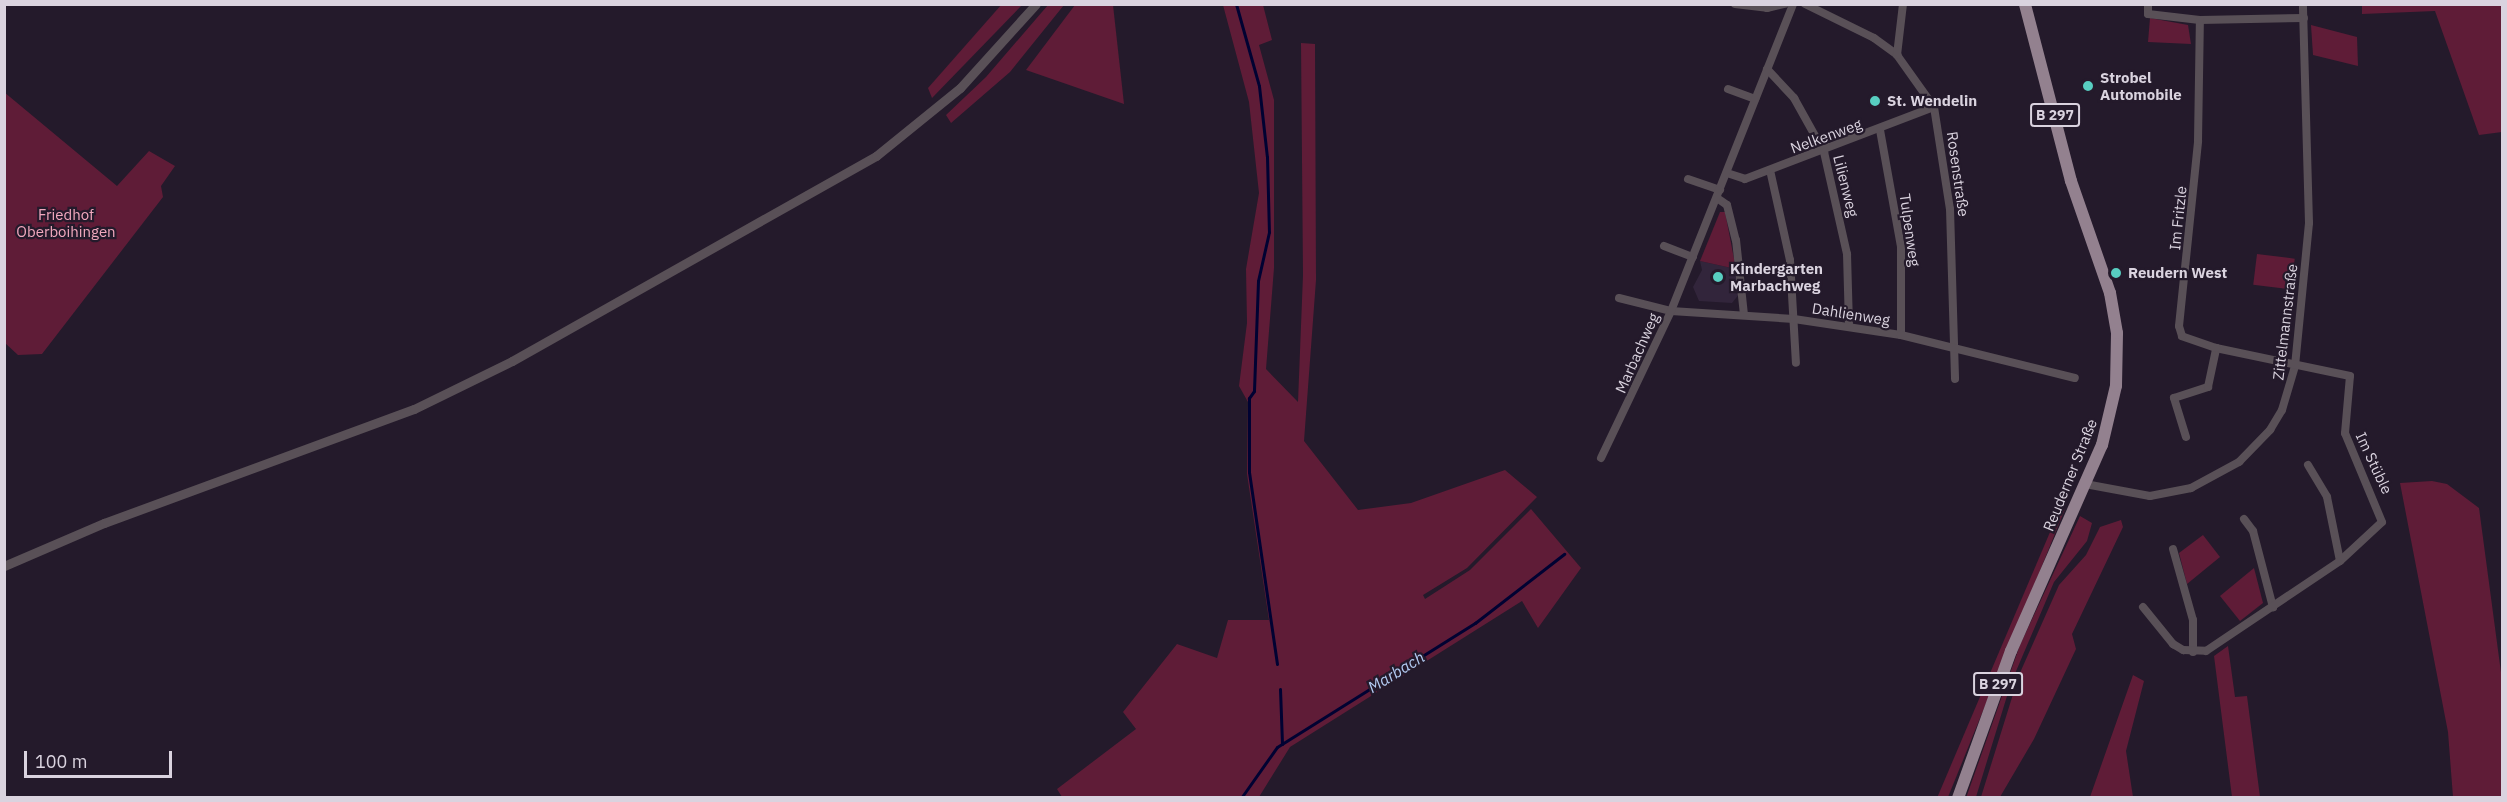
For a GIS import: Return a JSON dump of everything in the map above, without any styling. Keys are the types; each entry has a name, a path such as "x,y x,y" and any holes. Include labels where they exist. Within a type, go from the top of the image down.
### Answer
{"main road":[{"name":"Reuderner Straße","path":"1958,798 1971,752 2045,572 2085,484 2113,410 2115,319 2071,181 2025,4"}],"street":[{"path":"4,566 104,523 414,409 512,361 876,156 960,88 1036,4"},
{"path":"1735,4 1767,8 1785,4"},
{"name":"Marbachweg","path":"1601,458 1671,311 1793,4"},
{"name":"Rosenstraße","path":"1805,4 1874,38 1897,55 1934,106 1950,209 1955,379"},
{"path":"1897,55 1903,4"},
{"path":"2148,4 2148,14 2200,20 2304,18"},
{"name":"Zittelmannstraße","path":"2085,484 2150,496 2214,479 2270,430 2282,410 2295,366 2310,193 2303,4"},
{"name":"Im Fritzle","path":"2200,20 2198,141 2179,326 2188,340 2295,366"},
{"name":"Lilienweg","path":"1767,69 1794,98 1824,152 1847,254 1849,326"},
{"path":"1728,90 1755,99"},
{"name":"Nelkenweg","path":"1727,173 1740,179 1770,170 1824,152 1934,106"},
{"name":"Tulpenweg","path":"1880,130 1901,247 1901,335"},
{"path":"1770,170 1785,228 1796,363"},
{"path":"1688,179 1719,194 1727,205 1736,240 1744,315"},
{"path":"1664,246 1693,257"},
{"name":"Dahlienweg","path":"1619,298 1671,311 1794,319 1901,335 2075,378"},
{"path":"2186,437 2174,398 2208,387 2216,348"},
{"name":"Im Stüble","path":"2193,652 2217,646 2340,561 2381,527 2382,513 2345,433 2350,376 2295,366"},
{"path":"2308,465 2327,497 2340,561"},
{"path":"2244,519 2253,531 2273,607"},
{"path":"2143,607 2173,644 2193,652 2193,620 2173,549"}],"shaded area":[{"name":"Kindergarten Marbachweg","path":"1700,261 1736,269 1740,293 1732,303 1699,301 1693,287 1702,270"}],"green space":[{"path":"1002,4 1022,5 932,98 928,88"},
{"path":"1048,5 1064,5 1010,72 951,123 946,115 986,77"},
{"path":"1075,5 1113,5 1124,104 1026,70"},
{"path":"1223,5 1263,5 1272,40 1259,45 1274,100 1274,268 1266,369 1298,402 1303,275 1301,43 1315,44 1316,280 1304,441 1358,510 1411,503 1505,470 1537,497 1467,568 1423,595 1425,599 1470,570 1531,509 1581,568 1538,628 1522,601 1290,747 1259,797 1062,797 1057,789 1136,729 1123,712 1177,644 1217,658 1228,620 1269,620 1247,474 1248,402 1239,386 1247,323 1246,269 1259,193 1249,102"},
{"path":"2362,5 2502,5 2502,132 2479,135 2435,11 2362,14"},
{"path":"2150,18 2188,25 2191,44 2148,42"},
{"path":"2311,25 2357,37 2358,66 2313,55"},
{"name":"Friedhof Oberboihingen","path":"4,92 117,186 149,151 175,166 161,186 163,197 42,354 18,355 5,343"},
{"path":"1720,212 1725,212 1736,269 1700,261"},
{"path":"2257,254 2295,259 2291,289 2253,285"},
{"path":"2432,481 2447,484 2479,508 2502,680 2502,797 2453,797 2448,732 2400,483"},
{"path":"2065,509 1948,797 1937,798 2056,518"},
{"path":"2080,516 2092,523 2087,541 2054,582 2011,683 1976,797 1966,798 2020,645"},
{"path":"2121,520 2123,527 2072,634 2076,649 2034,739 2000,797 1981,797 2019,675 2059,585 2086,555 2100,527"},
{"path":"2203,535 2220,557 2187,584 2179,553"},
{"path":"2254,568 2263,603 2240,621 2220,596"},
{"path":"2228,646 2235,697 2247,696 2260,797 2232,797 2214,656"},
{"path":"2133,675 2144,681 2126,751 2133,797 2090,797"}],"waterway":[{"path":"1236,4 1259,86 1267,157 1269,232 1258,281 1254,391 1249,398 1249,472 1277,664"},
{"name":"Marbach","path":"1241,798 1277,747 1475,623 1564,554"},
{"path":"1280,689 1282,744"}],"place":[{"name":"Strobel Automobile","path":"2088,86"},
{"name":"St. Wendelin","path":"1875,101"},
{"name":"Reudern West","path":"2116,273"},
{"name":"Kindergarten Marbachweg","path":"1718,277"}]}
